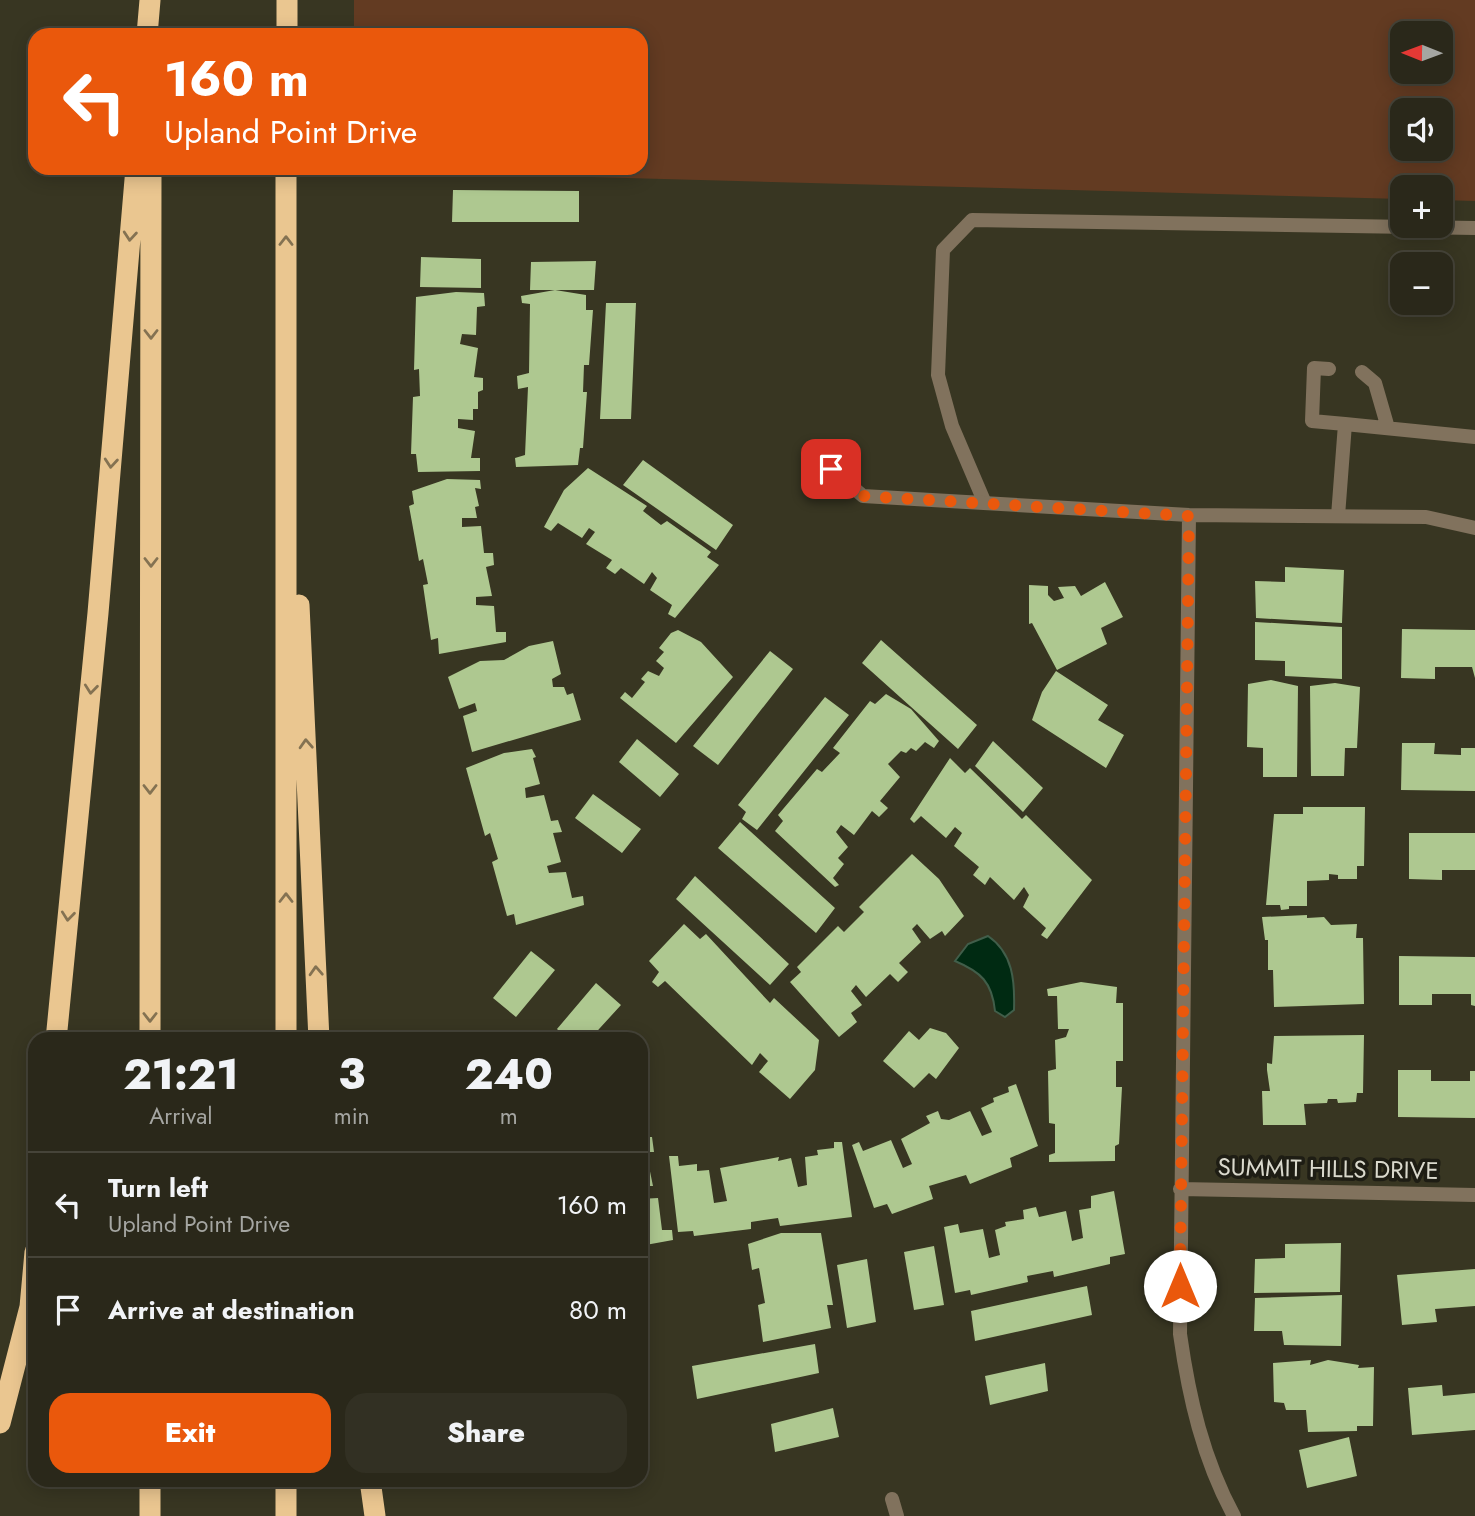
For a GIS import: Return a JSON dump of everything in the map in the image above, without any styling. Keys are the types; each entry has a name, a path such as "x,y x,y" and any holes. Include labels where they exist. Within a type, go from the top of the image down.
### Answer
{"highway":[{"path":"149,28 151,0"},
{"path":"287,0 287,28"},
{"path":"57,1032 98,613 135,175"},
{"path":"150,1032 151,175"},
{"path":"286,175 286,1032"},
{"path":"286,309 319,1032"},
{"path":"0,1423 28,1315"},
{"path":"149,1516 150,1487"},
{"path":"286,1487 286,1516"},
{"path":"371,1487 374,1516"}],"street":[{"path":"984,502 952,426 938,375 943,250 972,220 1475,228"},
{"path":"1329,369 1314,368 1312,421 1475,437"},
{"path":"1362,372 1375,383 1388,428"},
{"path":"1338,516 1345,424"},
{"path":"831,469 863,496 1189,516 1426,517 1475,528"},
{"path":"1189,516 1180,1189 1181,1334 1188,1391 1203,1447 1234,1516"},
{"name":"SUMMIT HILLS DRIVE","path":"1180,1189 1475,1195"},
{"path":"892,1499 897,1516"}],"shaded area":[{"path":"354,0 1475,0 1475,201 1453,200 1453,175 1390,175 1390,199 517,175 648,175 648,28 354,28"},
{"path":"988,936 1003,951 1011,968 1014,1010 1005,1017 995,1011 991,992 984,979 972,969 955,961 968,944"}],"building":[{"path":"453,190 579,191 579,222 452,222"},
{"path":"421,257 481,259 481,288 420,287"},
{"path":"596,261 594,290 530,290 531,262"},
{"path":"555,290 586,295 586,310 593,310 589,365 584,365 583,392 587,392 583,448 580,448 578,465 516,467 515,458 525,455 528,387 518,389 517,376 529,373 530,304 522,303 521,296"},
{"path":"456,292 484,293 485,306 477,307 476,335 462,334 460,344 478,348 474,377 483,378 483,390 478,392 478,409 473,409 473,420 458,419 458,428 475,431 471,458 480,458 480,471 418,472 416,454 411,454 413,397 420,396 419,369 414,370 416,297"},
{"path":"606,303 636,303 631,419 600,419"},
{"path":"643,460 733,525 716,550 623,485"},
{"path":"588,468 647,506 643,511 661,525 667,521 711,552 707,557 719,565 675,618 668,614 672,605 650,590 657,578 652,572 644,584 621,568 615,574 606,568 612,560 586,544 595,532 589,528 582,538 558,523 551,531 544,527 564,490"},
{"path":"447,479 480,480 481,489 475,488 479,506 475,507 477,518 462,518 462,527 481,526 484,553 493,553 494,565 486,567 492,596 476,597 476,605 494,606 496,632 506,632 506,642 439,654 438,638 431,640 423,585 428,584 423,559 419,561 409,506 414,504 412,491"},
{"path":"1285,567 1344,570 1342,623 1256,618 1255,581 1285,582"},
{"path":"1105,582 1123,617 1101,628 1107,644 1057,670 1032,623 1029,624 1029,585 1048,586 1048,595 1054,601 1064,598 1058,587 1075,586 1081,596"},
{"path":"1255,622 1342,627 1342,679 1285,676 1285,661 1255,660"},
{"path":"1402,629 1475,630 1475,678 1472,667 1435,667 1435,679 1401,678"},
{"path":"678,630 701,642 733,677 676,743 620,698 625,692 632,698 645,682 641,679 648,671 659,676 664,668 656,661 664,652 659,648 671,633"},
{"path":"881,640 977,725 958,749 862,663"},
{"path":"553,641 561,674 552,679 553,687 564,687 567,695 573,693 581,720 472,752 463,716 477,711 475,703 459,709 448,677 480,661 504,660 529,646"},
{"path":"770,651 793,669 718,765 693,746"},
{"path":"1056,671 1108,705 1098,720 1124,735 1106,768 1032,720 1042,692"},
{"path":"1271,680 1298,686 1297,777 1263,777 1263,748 1247,747 1248,684"},
{"path":"1335,683 1360,687 1357,748 1345,748 1344,776 1311,776 1310,686"},
{"path":"886,694 911,709 939,741 934,748 925,742 916,751 911,748 906,753 901,751 888,764 900,777 880,801 888,808 879,817 872,811 854,835 841,825 836,832 848,847 838,858 844,864 833,878 839,885 835,887 775,831 783,821 778,815 817,769 822,772 840,753 833,748 870,701 875,704"},
{"path":"825,697 849,715 757,830 742,819 746,812 738,805"},
{"path":"637,739 679,774 660,797 619,762"},
{"path":"993,741 1043,788 1023,812 975,766"},
{"path":"1402,743 1435,743 1434,754 1461,755 1461,748 1475,748 1475,791 1401,790"},
{"path":"532,749 536,757 533,758 540,784 525,788 526,798 544,795 551,821 558,820 562,832 553,833 561,862 547,866 549,873 566,872 572,898 583,896 584,905 516,925 514,914 507,916 492,862 498,859 490,833 485,836 466,768 504,753"},
{"path":"950,758 965,773 970,768 1022,819 1026,815 1092,880 1047,939 1041,935 1046,928 1023,907 1029,895 1024,887 1014,900 990,877 985,885 973,875 979,867 954,846 962,833 955,827 946,838 921,816 914,823 910,819"},
{"path":"593,794 641,829 622,853 575,818"},
{"path":"1303,807 1365,807 1364,866 1357,866 1357,879 1338,879 1338,875 1329,874 1329,880 1307,881 1307,906 1289,906 1289,909 1281,910 1280,905 1266,905 1274,814 1303,814"},
{"path":"740,822 835,908 816,933 718,848"},
{"path":"1409,833 1475,833 1475,870 1442,870 1442,880 1409,879"},
{"path":"912,854 939,879 964,916 945,936 942,931 930,939 917,924 912,929 921,942 899,963 908,972 898,982 890,974 866,997 856,985 851,991 862,1005 851,1013 857,1022 839,1037 790,982 801,972 797,967 838,926 844,932 864,912 859,907"},
{"path":"695,876 789,964 770,985 676,899"},
{"path":"1307,915 1307,918 1324,917 1331,925 1357,924 1356,938 1363,938 1364,1004 1274,1007 1273,970 1268,970 1268,940 1265,940 1262,917"},
{"path":"684,924 700,939 706,934 770,1003 774,998 819,1040 815,1070 790,1099 759,1072 768,1061 760,1053 752,1065 665,981 658,987 652,982 659,972 649,961"},
{"path":"531,951 555,970 516,1017 493,998"},
{"path":"1399,956 1475,957 1475,1006 1471,1005 1471,994 1432,994 1432,1005 1399,1005"},
{"path":"1081,982 1117,987 1116,1003 1123,1003 1123,1061 1116,1061 1116,1087 1122,1087 1119,1144 1115,1146 1115,1161 1049,1162 1049,1155 1055,1153 1055,1124 1049,1123 1048,1071 1056,1069 1055,1040 1066,1037 1069,1029 1058,1029 1057,996 1048,996 1047,989"},
{"path":"596,983 621,1005 596,1032 560,1032 557,1029"},
{"path":"930,1028 946,1033 959,1048 936,1079 929,1073 914,1088 883,1061 909,1031 919,1040"},
{"path":"1364,1035 1363,1093 1357,1093 1356,1102 1338,1103 1337,1099 1328,1099 1327,1103 1304,1104 1306,1125 1263,1125 1262,1091 1270,1091 1267,1063 1272,1064 1274,1036"},
{"path":"1398,1070 1431,1070 1431,1081 1470,1081 1470,1071 1475,1071 1475,1118 1398,1117"},
{"path":"1016,1084 1038,1146 1010,1158 1012,1167 970,1184 966,1175 929,1186 933,1199 892,1214 887,1204 874,1208 852,1145 859,1142 863,1151 891,1140 903,1168 912,1164 901,1139 930,1123 926,1116 938,1111 941,1119 949,1120 970,1111 982,1136 992,1132 981,1108 994,1102 993,1098 1009,1092 1008,1087"},
{"path":"648,1137 652,1137 654,1152 648,1152"},
{"path":"834,1142 842,1142 852,1217 780,1226 778,1218 751,1222 751,1229 694,1236 693,1231 678,1232 669,1156 678,1156 679,1166 697,1164 697,1171 709,1170 714,1203 727,1201 720,1168 779,1157 778,1161 791,1158 798,1187 807,1185 805,1157 818,1155 817,1150 834,1148"},
{"path":"648,1162 653,1186 648,1186"},
{"path":"1114,1191 1125,1254 1110,1257 1110,1264 1054,1277 1053,1271 1027,1276 1028,1282 971,1295 970,1290 955,1293 944,1227 958,1224 960,1233 983,1229 989,1258 1000,1255 995,1230 1006,1226 1005,1222 1024,1219 1023,1210 1036,1207 1039,1217 1066,1211 1072,1241 1083,1238 1079,1210 1091,1208 1091,1196"},
{"path":"658,1198 662,1230 672,1230 673,1240 648,1245 648,1199"},
{"path":"781,1233 821,1233 833,1305 827,1305 831,1328 763,1342 758,1305 765,1303 759,1268 752,1270 748,1244"},
{"path":"1341,1243 1340,1292 1254,1293 1255,1259 1285,1258 1285,1244"},
{"path":"934,1246 944,1305 914,1310 904,1252"},
{"path":"867,1259 876,1322 847,1328 837,1265"},
{"path":"1475,1269 1475,1306 1435,1309 1437,1322 1402,1325 1397,1275"},
{"path":"1087,1286 1092,1315 975,1341 971,1311"},
{"path":"1342,1295 1341,1346 1284,1345 1282,1331 1254,1331 1255,1298"},
{"path":"815,1344 819,1373 697,1399 692,1366"},
{"path":"1311,1360 1310,1365 1328,1360 1359,1365 1358,1368 1374,1367 1373,1426 1357,1426 1357,1431 1308,1432 1306,1410 1286,1410 1284,1403 1274,1402 1273,1363"},
{"path":"1045,1363 1048,1391 990,1405 985,1376"},
{"path":"1442,1385 1443,1396 1475,1393 1475,1430 1412,1435 1408,1388"},
{"path":"833,1408 839,1437 775,1452 771,1424"},
{"path":"1349,1437 1357,1476 1307,1488 1299,1450"}],"route":[{"path":"831,469 863,496 1189,516 1180,1286"}]}
